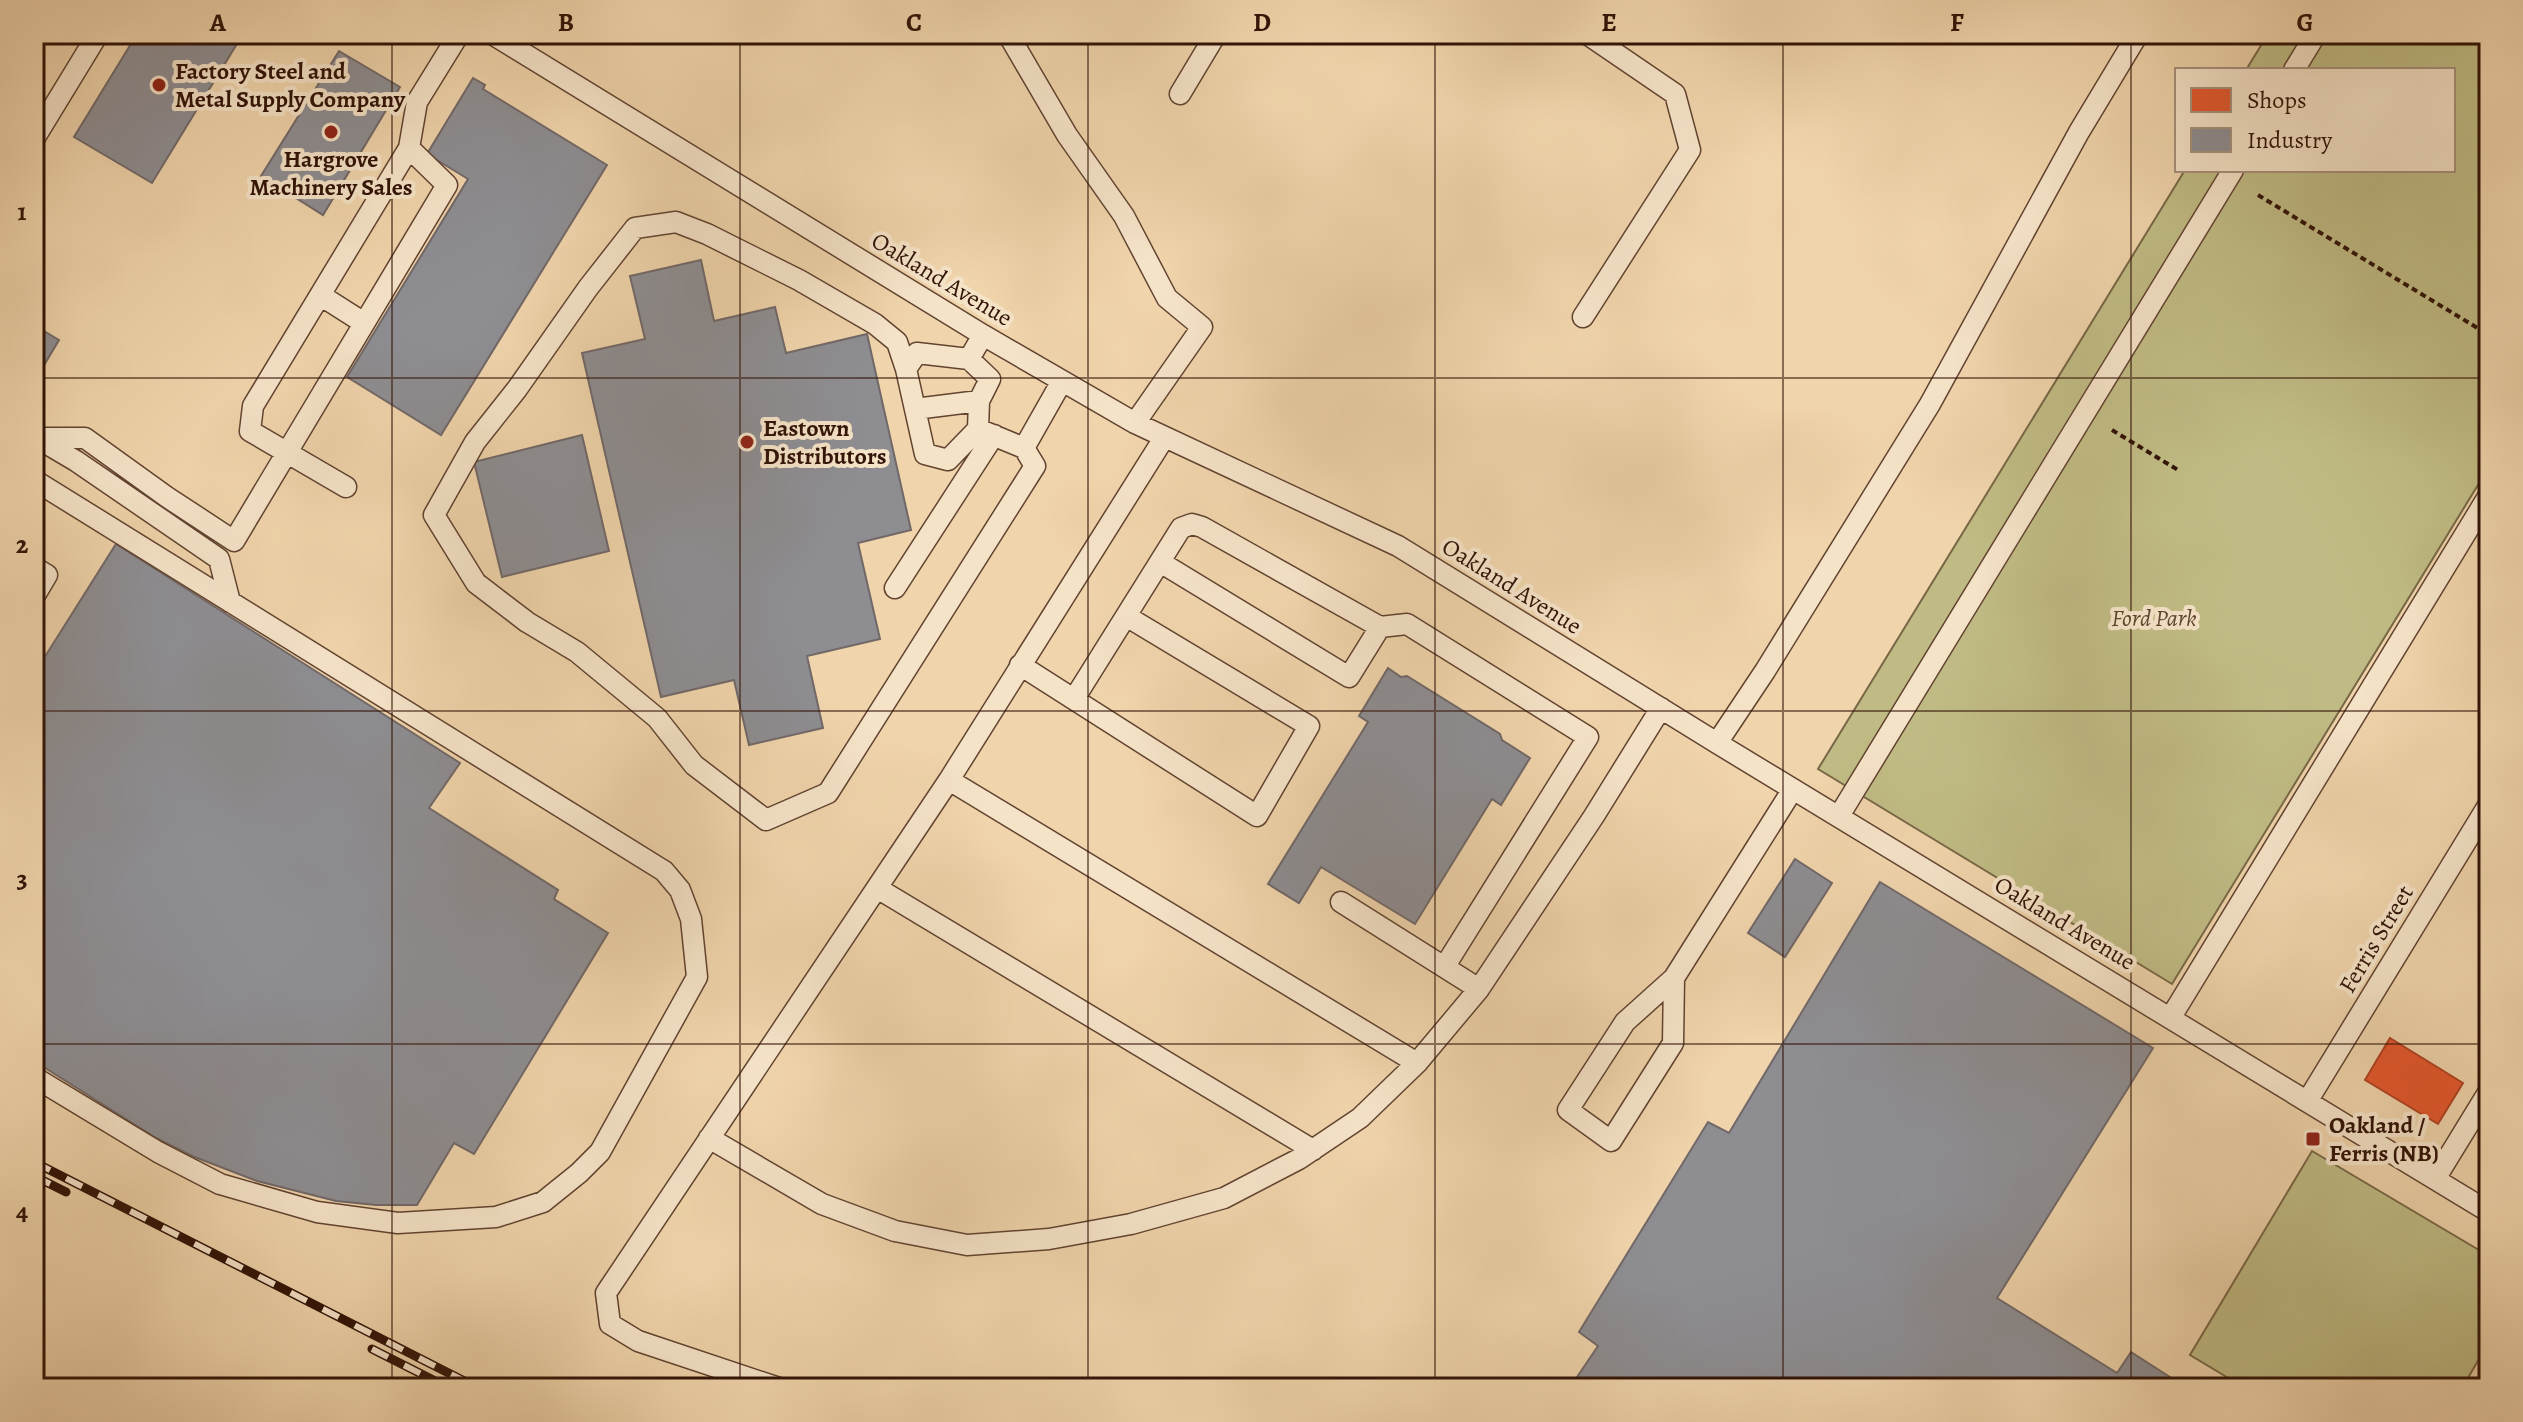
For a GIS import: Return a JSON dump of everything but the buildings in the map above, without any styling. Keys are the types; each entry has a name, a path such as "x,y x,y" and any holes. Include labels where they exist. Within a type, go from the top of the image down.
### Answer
{"street":[{"path":"34,139 98,34"},
{"path":"346,487 250,431 253,406 409,148 417,102 459,34"},
{"name":"Oakland Avenue","path":"492,34 983,335 1135,423 1398,546 2489,1212"},
{"path":"1008,34 1067,135 1124,216 1167,298 1202,327 1135,423"},
{"path":"1180,94 1216,34"},
{"path":"1583,317 1690,150 1675,94 1587,34"},
{"path":"1717,743 1930,404 2079,132 2138,34"},
{"path":"2295,68 2316,34"},
{"path":"36,437 85,438 234,541 447,185 409,148"},
{"path":"1839,816 2232,172"},
{"path":"676,222 707,234 799,280 875,324 897,342 925,454 948,460 986,432 1024,448 1035,466 828,793 766,820 694,765 657,718 577,652 527,622 476,583 434,515 475,442 635,228 676,222"},
{"path":"320,295 364,323"},
{"path":"969,359 983,335"},
{"path":"895,588 986,432 979,401 990,379 969,359 917,353 906,369"},
{"path":"1024,448 1062,381"},
{"path":"915,409 979,401"},
{"path":"36,437 219,559 230,602"},
{"path":"779,1388 638,1341 610,1324 606,1293 949,780 1164,438"},
{"path":"34,480 664,871 680,890 691,919 697,977 600,1152 543,1202 496,1217 398,1223 317,1212 220,1184 158,1152 34,1077"},
{"path":"2171,1017 2489,495"},
{"path":"1074,699 1181,528 1192,524 1380,627 1407,624 1588,737 1445,966"},
{"path":"1160,562 1349,677 1380,627"},
{"path":"34,567 47,575 34,597"},
{"path":"1020,665 1257,816 1309,726 1126,616"},
{"path":"709,1138 822,1204 895,1231 967,1245 1049,1239 1131,1224 1224,1198 1313,1150 1360,1118 1417,1063 1479,989 1594,816 1661,708"},
{"path":"949,780 1417,1063"},
{"path":"1674,978 1673,1043 1611,1141 1568,1110 1625,1022 1674,978 1793,789"},
{"name":"Ferris Street","path":"2308,1100 2489,804"},
{"path":"877,888 1313,1150"},
{"path":"1341,902 1479,989"},
{"path":"2435,1179 2489,1091"}],"path":[{"path":"2258,195 2489,335"},
{"path":"2112,430 2178,470"}],"green space":[{"name":"Ford Park","path":"2268,34 2489,34 2489,467 2172,984 1818,769 2184,172 2455,172 2455,68 2247,68"},
{"path":"2312,1151 2489,1256 2489,1342 2462,1388 2245,1388 2190,1355"}],"railway":[{"path":"34,1162 478,1388"},
{"path":"34,1176 66,1192"},
{"path":"372,1349 449,1388"}],"place":[{"name":"Factory Steel and Metal Supply Company","path":"159,85"},
{"name":"Hargrove Machinery Sales","path":"331,132"},
{"name":"Eastown Distributors","path":"747,442"},
{"name":"Oakland / Ferris (NB)","path":"2313,1139"}]}
